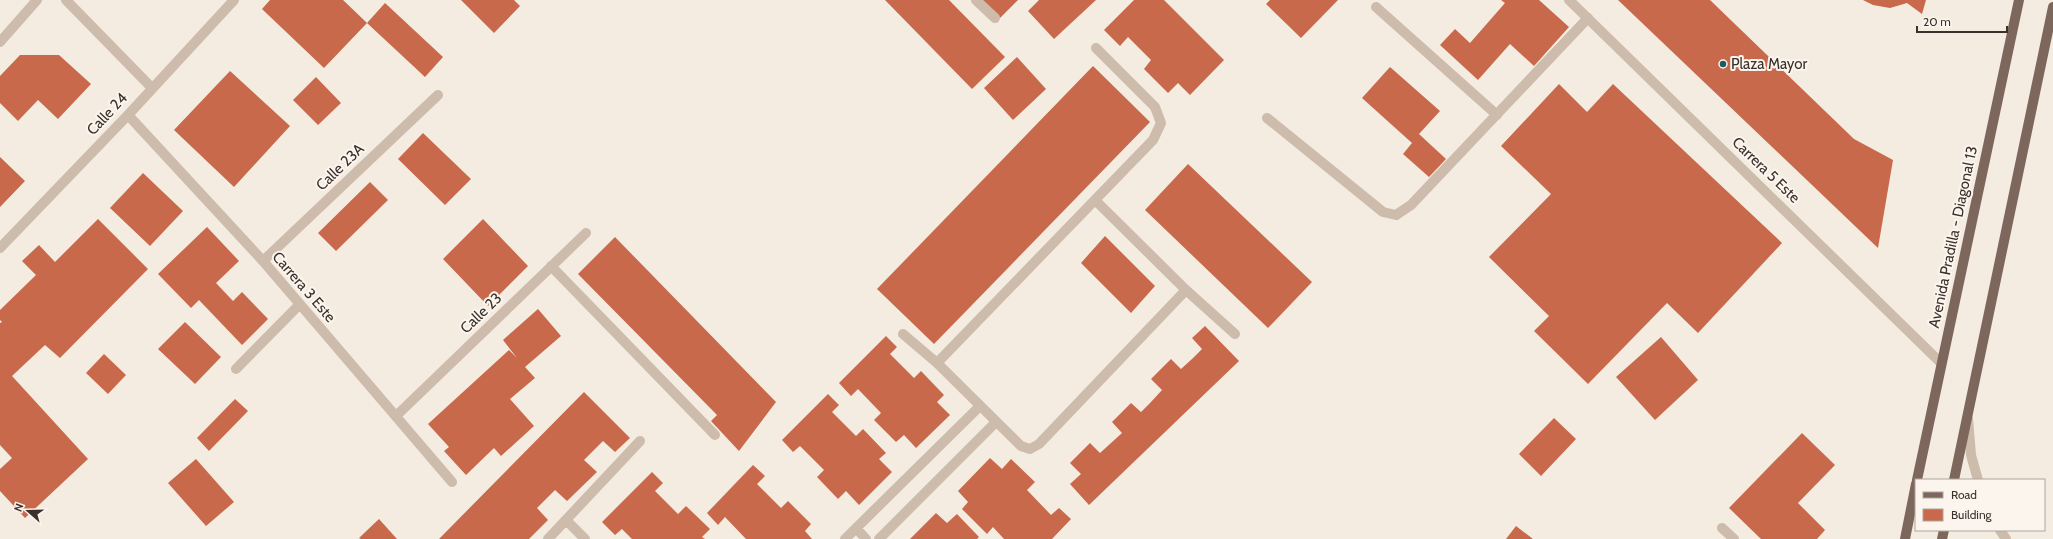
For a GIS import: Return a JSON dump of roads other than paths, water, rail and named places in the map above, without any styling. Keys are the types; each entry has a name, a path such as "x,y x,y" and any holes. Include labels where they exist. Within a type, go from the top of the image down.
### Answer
{"main road":[{"name":"Avenida Pradilla - Diagonal 13","path":"1917,479 2019,0"},
{"path":"1954,479 2053,7"},
{"path":"1904,539 1915,489"}],"street":[{"path":"0,42 37,0"},
{"path":"66,0 152,88"},
{"name":"Calle 24","path":"0,248 128,115 234,0"},
{"path":"976,0 995,18"},
{"name":"Carrera 5 Este","path":"1569,0 1942,363"},
{"path":"1376,8 1497,115"},
{"path":"1267,118 1383,212 1396,215 1411,205 1588,18"},
{"path":"937,363 1096,201 1153,140 1161,123 1155,107 1096,48"},
{"name":"Calle 23A","path":"263,261 438,95"},
{"name":"Carrera 3 Este","path":"128,115 263,261 452,482"},
{"path":"1096,201 1186,290 1235,334"},
{"name":"Calle 23","path":"396,416 586,232"},
{"path":"551,266 715,435"},
{"path":"903,334 937,363 1021,446 1030,449 1039,444 1186,290"},
{"path":"236,369 300,304"},
{"path":"846,539 980,406"},
{"path":"1968,410 1971,454 1978,479"},
{"path":"880,539 996,422"},
{"path":"548,539 640,441"},
{"path":"566,520 584,539"},
{"path":"856,528 866,539"},
{"path":"1722,528 1734,539"}],"place":[{"name":"Plaza Mayor","path":"1723,64"}]}
